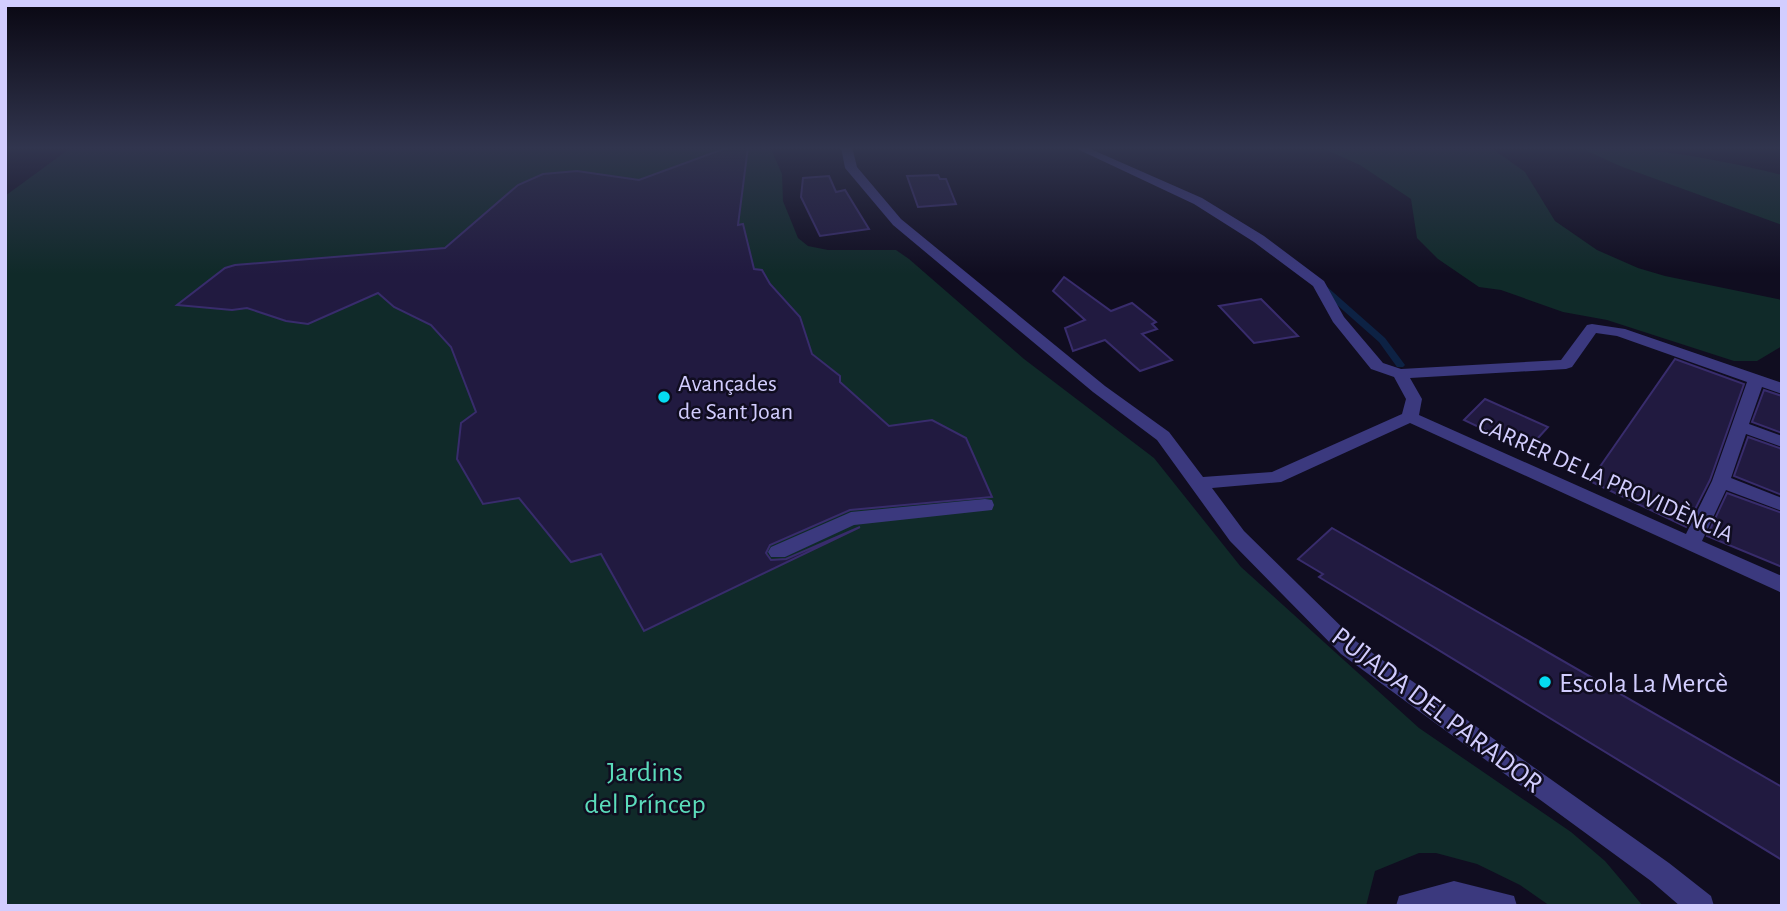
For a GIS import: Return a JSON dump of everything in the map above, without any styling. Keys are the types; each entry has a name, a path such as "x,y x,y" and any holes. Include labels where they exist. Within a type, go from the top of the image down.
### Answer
{"street":[{"name":"PUJADA DEL PARADOR","path":"869,190 897,222 1099,389 1163,436 1237,536 1349,648 1660,872 1701,906"},
{"path":"1172,190 1198,201 1259,239 1319,284 1338,319 1377,366 1400,374 1566,364 1592,328 1620,332 1782,389"},
{"path":"1201,484 1275,478 1410,417 1414,399 1400,374"},
{"path":"1690,545 1721,481 1742,427 1756,380"},
{"name":"CARRER DE LA PROVIDÈNCIA","path":"1410,417 1782,585"},
{"path":"1742,427 1782,442"},
{"path":"1721,481 1782,505"},
{"path":"778,552 851,519 985,505"},
{"path":"1409,906 1454,894 1504,906"}],"green space":[{"name":"Jardins del Príncep","path":"14,190 783,190 783,201 798,238 808,246 828,250 896,250 1024,359 1154,458 1241,567 1419,728 1571,832 1605,861 1643,906 1550,906 1520,885 1477,864 1436,853 1419,853 1375,871 1366,906 5,906 5,196"},
{"path":"1397,190 1536,190 1555,221 1597,250 1638,268 1665,276 1782,300 1782,346 1757,361 1734,361 1607,320 1563,312 1501,290 1479,287 1438,259 1417,238 1411,199"},
{"path":"1685,190 1782,190 1782,225"}],"building":[{"name":"Avançades de Sant Joan","path":"513,190 743,190 738,225 743,224 754,269 762,270 770,284 800,317 812,354 840,376 840,382 889,426 932,420 966,438 992,497 850,510 770,545 766,553 771,560 786,559 860,527 644,631 601,554 571,562 519,498 483,504 457,459 461,423 476,412 451,347 431,325 394,307 378,293 308,324 286,321 247,308 232,310 177,305 225,268 235,265 445,248"},
{"path":"802,190 835,190 836,192 845,190 869,229 820,236 801,197"},
{"path":"912,190 950,190 956,204 918,207"},
{"path":"1064,277 1111,311 1132,303 1156,322 1152,324 1157,329 1142,334 1172,360 1140,371 1105,340 1073,351 1065,328 1085,320 1053,291"},
{"path":"1261,299 1298,336 1254,343 1219,306"},
{"path":"1675,359 1744,384 1710,480 1686,527 1590,481"},
{"path":"1764,390 1782,396 1782,433 1752,422"},
{"path":"1485,399 1548,427 1527,450 1464,420"},
{"path":"1748,437 1782,449 1782,495 1734,476"},
{"path":"1727,493 1782,513 1782,567 1707,536"},
{"name":"Escola La Mercè","path":"1332,528 1782,787 1782,860 1319,577 1323,574 1298,559"}],"waterway":[{"path":"1322,287 1382,340 1400,365"}],"place":[{"name":"Avançades de Sant Joan","path":"664,397"},
{"name":"Escola La Mercè","path":"1545,682"}]}
